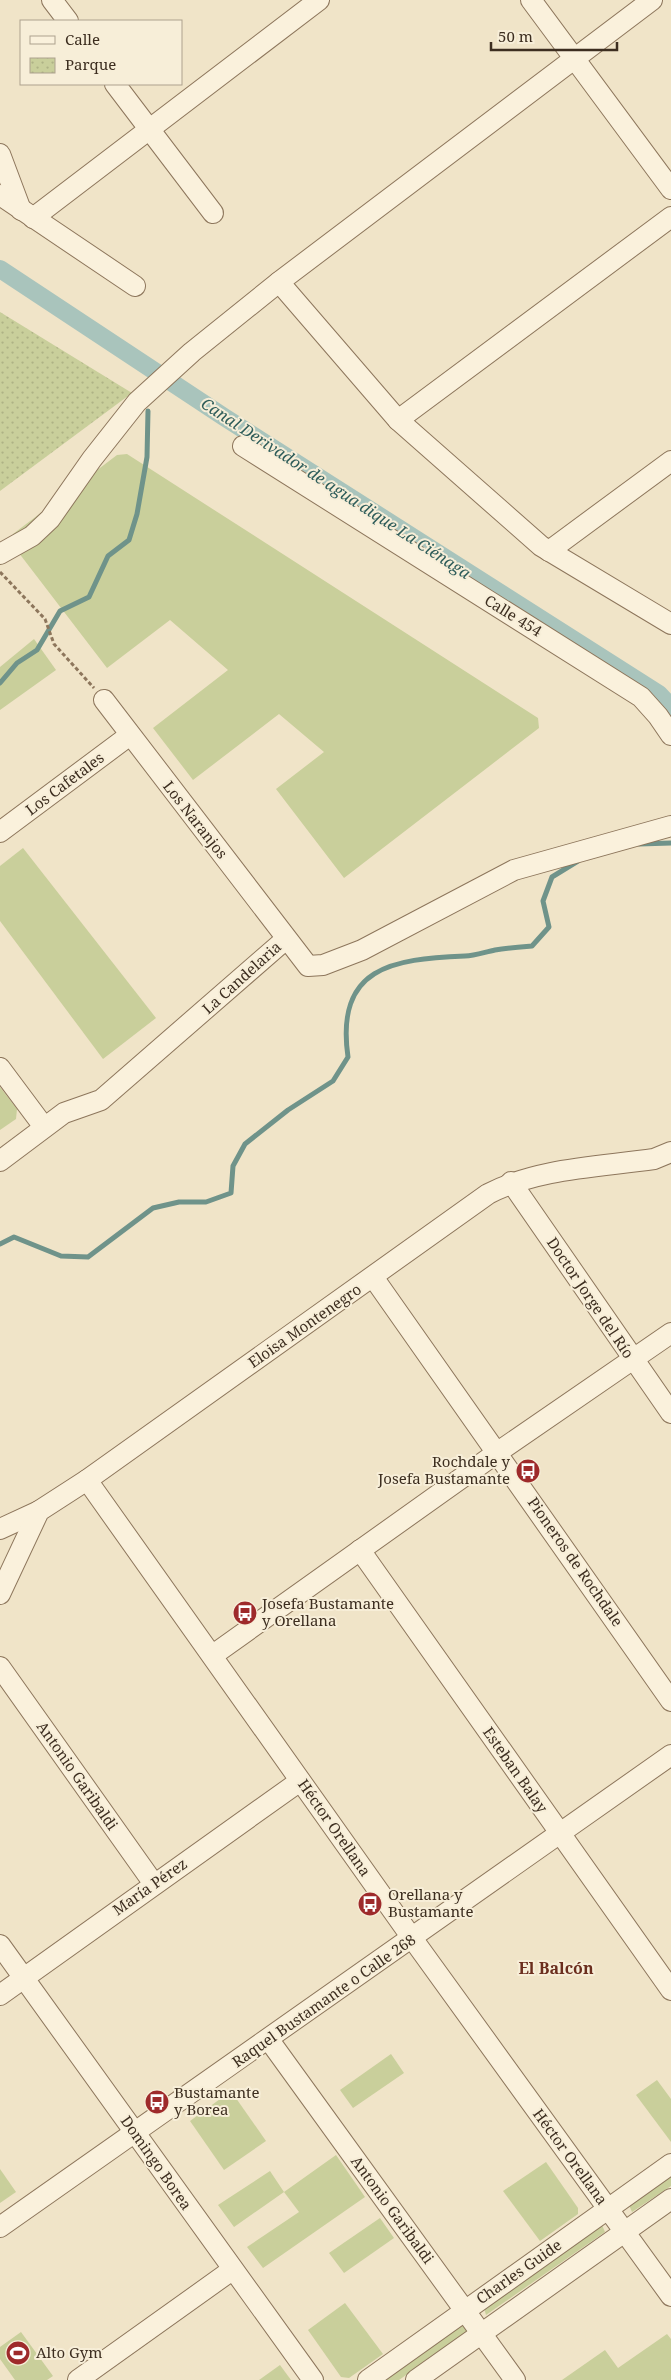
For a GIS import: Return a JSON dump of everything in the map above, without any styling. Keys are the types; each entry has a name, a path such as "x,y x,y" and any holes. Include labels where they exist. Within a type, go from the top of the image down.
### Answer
{"street":[{"path":"52,0 67,20"},
{"path":"531,0 671,189"},
{"path":"0,554 32,536 50,519 92,459 137,402 192,352 279,282 652,0"},
{"path":"27,214 149,129 311,2"},
{"path":"116,85 213,213"},
{"path":"0,154 27,214"},
{"path":"0,195 135,286"},
{"path":"398,420 671,217"},
{"path":"279,282 398,420 549,551 671,624"},
{"name":"Calle 454","path":"243,446 641,697 658,716 671,735"},
{"path":"549,551 671,461"},
{"name":"Los Naranjos","path":"104,700 286,939"},
{"name":"Los Cafetales","path":"0,832 130,735"},
{"name":"La Candelaria","path":"0,1161 64,1113 101,1100 121,1085 286,939 308,966 323,965 362,950 514,870 671,826"},
{"path":"0,1068 44,1127"},
{"name":"Eloisa Montenegro","path":"0,1529 39,1511 87,1480 488,1194 511,1182 534,1176 654,1158 671,1152"},
{"name":"Doctor Jorge del Río","path":"511,1182 671,1413"},
{"name":"Pioneros de Rochdale","path":"373,1277 498,1452 671,1701"},
{"path":"213,1655 498,1452 671,1333"},
{"name":"Héctor Orellana","path":"87,1480 412,1938 671,2296"},
{"path":"0,1594 39,1511"},
{"name":"Esteban Balay","path":"360,1550 671,1990"},
{"name":"Antonio Garibaldi","path":"0,1667 154,1884"},
{"name":"Raquel Bustamante o Calle 268","path":"0,2227 136,2134 671,1755"},
{"name":"María Pérez","path":"0,1995 300,1781"},
{"name":"Domingo Borea","path":"0,1945 25,1977 312,2380"},
{"name":"Antonio Garibaldi","path":"269,2040 515,2380"},
{"name":"Charles Guide","path":"368,2380 671,2164"},
{"name":"Charles Guide","path":"416,2380 671,2199"},
{"path":"78,2380 232,2270"}],"path":[{"path":"0,571 45,619 54,644 104,700"}],"green space":[{"path":"0,312 132,393 0,491"},
{"path":"127,454 538,718 539,728 344,878 276,789 324,752 279,714 193,780 153,728 228,670 170,620 107,668 12,544 13,534 117,455"},
{"path":"34,639 56,670 0,710 0,667"},
{"path":"23,848 156,1018 103,1059 0,921 0,866"},
{"path":"0,1087 17,1109 16,1119 0,1130"},
{"path":"391,2054 404,2073 353,2108 340,2090"},
{"path":"657,2080 671,2099 671,2142 636,2095"},
{"path":"231,2091 266,2141 224,2170 190,2121"},
{"path":"336,2155 365,2197 263,2268 247,2247 299,2212 284,2192"},
{"path":"546,2162 578,2208 578,2214 540,2241 503,2191"},
{"path":"0,2169 16,2192 0,2203"},
{"path":"270,2171 284,2192 234,2227 218,2205"},
{"path":"671,2175 671,2186 632,2212 629,2205"},
{"path":"380,2218 394,2238 344,2273 329,2253"},
{"path":"602,2225 605,2232 486,2315 484,2308"},
{"path":"345,2303 383,2354 349,2378 341,2377 308,2330"},
{"path":"464,2322 471,2329 399,2380 384,2380"},
{"name":"Alto Gym","path":"21,2332 53,2376 47,2380 15,2380 0,2359 0,2347"},
{"path":"667,2334 671,2339 671,2380 562,2380 605,2350 618,2368"},
{"path":"280,2365 291,2380 259,2380"}],"waterway":[{"name":"Canal Derivador de agua dique La Ciénaga","path":"0,269 224,417 659,694 671,707"},
{"path":"0,683 17,663 37,650 60,611 89,597 108,556 129,540 137,514 147,457 148,411"},
{"path":"639,844 671,843"},
{"path":"0,1244 14,1237 61,1256 88,1257 153,1208 179,1202 206,1202 231,1193 233,1166 245,1144 288,1110 333,1081 348,1057 346,1027 351,1004 360,986 374,974 392,966 414,960 469,956 495,950 532,946 549,927 543,901 552,877 578,861"}],"place":[{"name":"Rochdale y Josefa Bustamante","path":"528,1471"},
{"name":"Josefa Bustamante y Orellana","path":"245,1613"},
{"name":"Orellana y Bustamante","path":"370,1904"},
{"name":"Bustamante y Borea","path":"157,2102"},
{"name":"Alto Gym","path":"18,2353"}],"district":[{"name":"El Balcón","path":"556,1968"}]}
